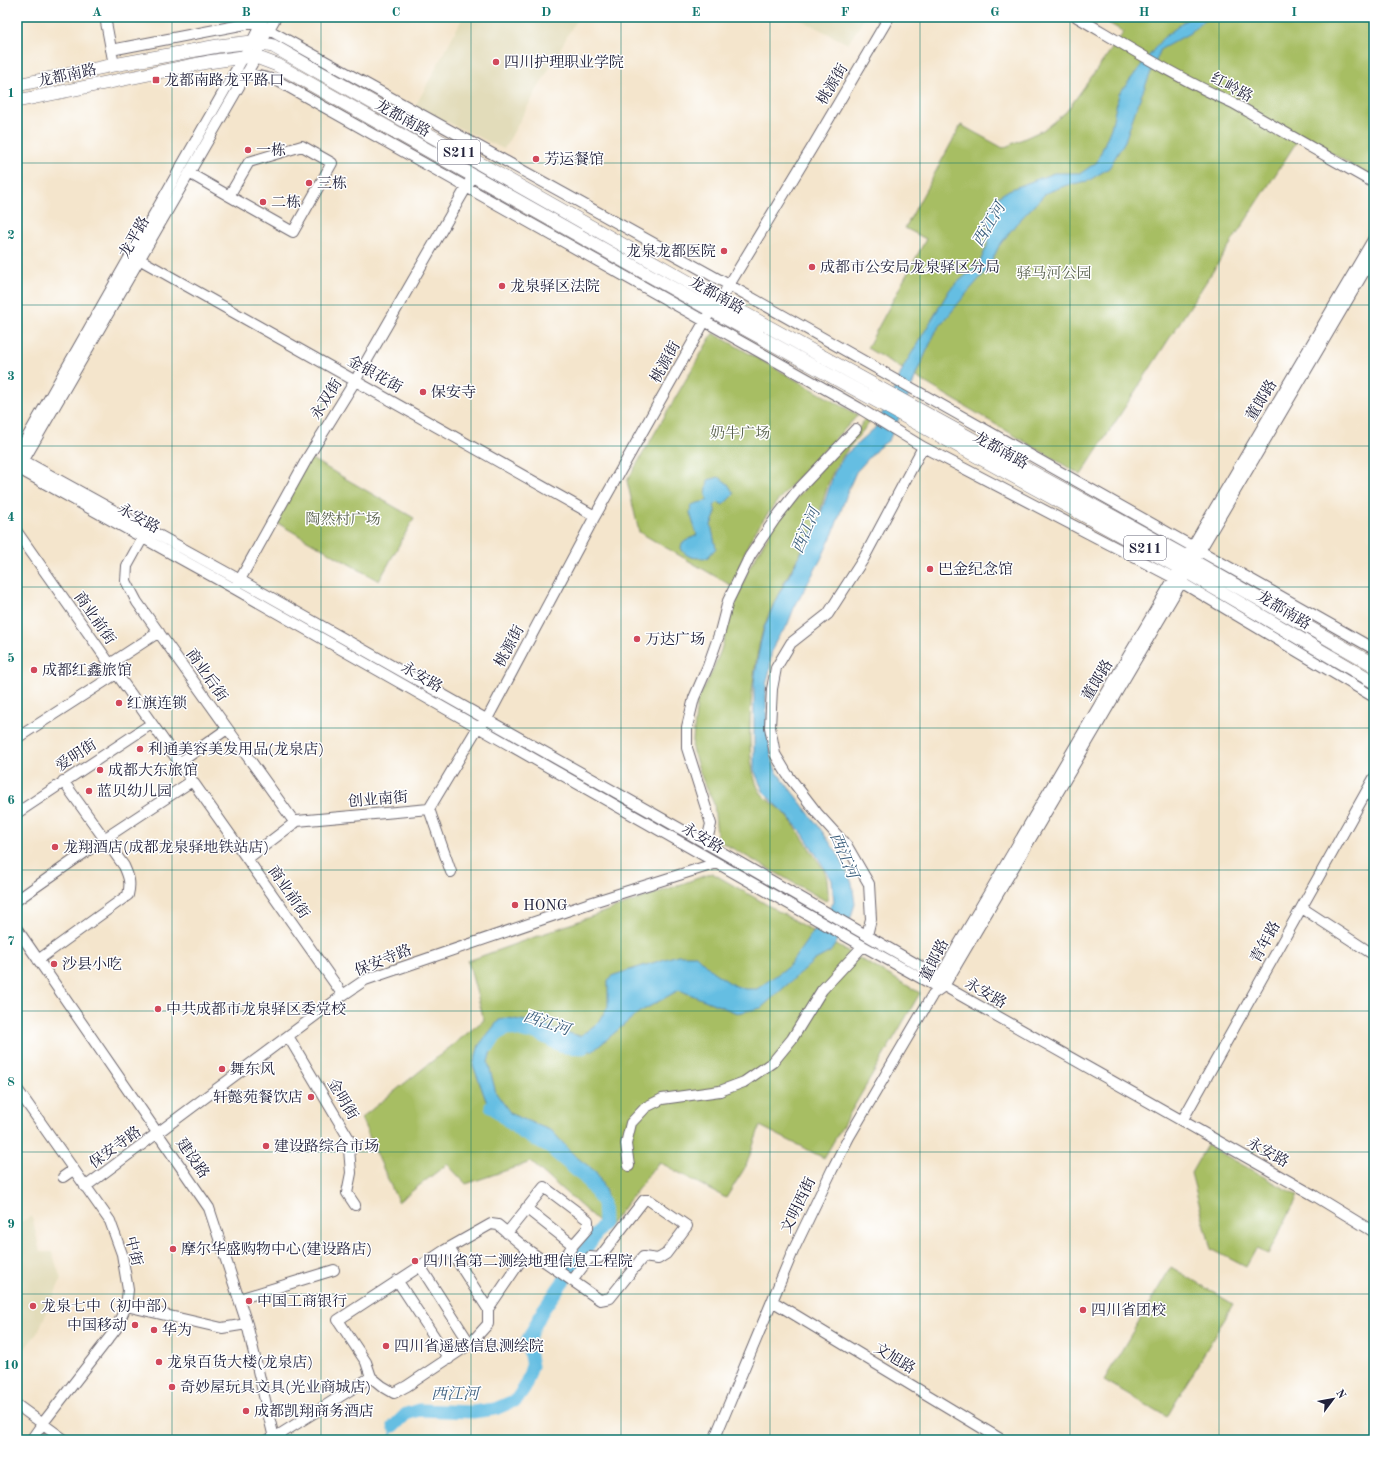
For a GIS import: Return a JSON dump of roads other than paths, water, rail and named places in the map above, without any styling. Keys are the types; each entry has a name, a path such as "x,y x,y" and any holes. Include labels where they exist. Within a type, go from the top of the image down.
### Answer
{"main road":[{"name":"龙都南路","path":"17,85 218,46 256,43 273,46 720,300 870,390"},
{"name":"龙都南路","path":"17,101 208,62 249,57 277,65 470,182 711,310 917,415 1374,665"},
{"name":"龙都南路","path":"1187,564 1374,682"}],"street":[{"path":"105,17 114,65"},
{"name":"龙平路","path":"256,43 269,30 276,17"},
{"name":"桃源街","path":"478,727 487,719 595,516 704,321 720,300 889,17"},
{"name":"红岭路","path":"1077,17 1140,54 1196,85 1233,103 1374,183"},
{"path":"111,50 263,19"},
{"name":"龙平路","path":"18,464 159,204 249,57 256,43 263,19"},
{"path":"269,30 729,285 931,400 1187,564 1374,697"},
{"name":"龙平路","path":"18,464 246,73 249,57"},
{"path":"246,73 276,80 470,182 704,321 905,434 923,446 1374,649"},
{"path":"189,173 229,196 293,232 332,163 302,146 249,162 229,196"},
{"name":"永双街","path":"238,584 308,457 355,381 481,165"},
{"name":"董郞路","path":"1187,564 1374,238"},
{"name":"董郞路","path":"938,986 1187,564 1374,255"},
{"name":"金银花街","path":"139,258 595,516"},
{"path":"706,844 711,824 687,748 687,727 694,698 708,666 720,632 728,601 750,556 775,519 796,492 856,429"},
{"path":"867,935 871,919 869,884 847,846 817,813 787,774 775,754 770,727 772,689 776,668 791,643 828,614 864,558 923,446"},
{"path":"18,464 487,719 706,844 812,910 867,935 938,986"},
{"name":"永安路","path":"18,464 143,537 238,584 478,727 717,862 742,878 812,910 848,937 863,946 1182,1121 1315,1196 1374,1232"},
{"name":"商业前街","path":"17,532 343,995"},
{"name":"商业后街","path":"143,537 127,566 126,581 137,602 295,823"},
{"path":"110,664 159,632"},
{"path":"17,738 116,674"},
{"name":"爱明街","path":"17,813 63,781 151,724"},
{"name":"创业南街","path":"247,859 297,821 429,809 478,727"},
{"path":"179,763 227,729"},
{"name":"青年路","path":"1182,1121 1374,778"},
{"path":"38,960 128,895 130,886 129,877 124,866 63,781"},
{"path":"17,900 104,839 192,781"},
{"path":"429,809 451,872"},
{"name":"保安寺路","path":"85,1187 365,980 593,902 717,862"},
{"path":"1302,908 1374,954"},
{"name":"建设路","path":"17,929 209,1208 247,1324 272,1439"},
{"path":"629,1166 626,1144 631,1123 646,1107 662,1099 720,1091 744,1082 772,1062 792,1039 822,990 863,946"},
{"name":"文明西街","path":"714,1440 792,1251 846,1143 938,986"},
{"name":"金明街","path":"288,1036 348,1137 351,1173 346,1193 355,1205"},
{"name":"中街","path":"17,1089 110,1221 122,1254 128,1290 126,1306 116,1329 31,1440"},
{"path":"63,1178 73,1170"},
{"path":"507,1233 544,1187 588,1220 588,1228 574,1245 565,1276"},
{"path":"449,1248 488,1309 488,1324 470,1344 449,1359 394,1393 371,1377 366,1362 338,1320 397,1280 449,1248 491,1224 498,1225 528,1250 565,1276 600,1300 610,1298 643,1257 658,1259 666,1254 687,1226 649,1200 644,1200 599,1258 590,1257 565,1276"},
{"path":"526,1208 574,1245"},
{"path":"488,1309 528,1250"},
{"path":"420,1266 470,1344"},
{"path":"239,1299 334,1270"},
{"path":"397,1280 449,1359"},
{"name":"文旭路","path":"772,1301 1002,1440"},
{"path":"126,1306 222,1328 247,1324"},
{"path":"272,1439 371,1377"},
{"path":"17,1405 65,1440"},
{"path":"272,1439 288,1440"}],"water":[{"path":"1190,17 1207,17 1190,33 1161,49 1138,103 1125,141 1109,168 1088,181 1067,185 1046,193 1016,224 999,246 988,269 936,331 917,372 906,403 889,440 878,448 856,472 833,533 821,559 794,608 787,626 776,640 771,654 770,669 766,685 767,730 772,760 776,771 817,824 839,856 852,883 855,904 848,926 830,952 815,960 761,1008 737,1013 679,990 638,1013 593,1051 571,1050 545,1035 521,1034 501,1030 493,1043 488,1062 496,1093 511,1114 552,1131 574,1155 596,1172 606,1192 606,1207 590,1180 575,1173 555,1152 488,1106 473,1065 479,1045 499,1020 508,1018 546,1025 553,1029 580,1036 599,1022 608,1007 608,980 614,975 678,955 696,955 712,971 733,985 745,989 757,989 789,966 834,902 832,880 803,834 786,814 764,793 754,770 754,682 764,628 775,601 818,522 834,473 845,455 875,428 904,366 950,289 979,264 988,244 988,210 996,198 1009,190 1054,173 1081,173 1097,162 1111,128 1119,94 1162,39"},
{"path":"719,477 728,484 734,494 723,505 718,502 714,506 716,513 711,525 716,548 707,558 696,558 689,556 683,552 681,548 682,543 697,535 690,513 691,506 708,500 706,494 708,480"}],"waterway":[{"name":"西江河","path":"489,1046 497,1034 508,1028 527,1033 536,1033 564,1047 583,1048"},
{"name":"西江河","path":"394,1426 406,1414 419,1410 473,1412 495,1409 516,1400 525,1387 532,1366 527,1341 543,1310 604,1223 603,1203 585,1178 550,1148 521,1132 491,1106"},
{"name":"西江河","path":"389,1440 394,1426"}],"place":[{"name":"四川护理职业学院","path":"496,62"},
{"name":"龙都南路龙平路口","path":"156,80"},
{"name":"一栋","path":"248,150"},
{"name":"芳运餐馆","path":"536,159"},
{"name":"三栋","path":"309,183"},
{"name":"二栋","path":"263,202"},
{"name":"龙泉龙都医院","path":"724,251"},
{"name":"成都市公安局龙泉驿区分局","path":"812,267"},
{"name":"龙泉驿区法院","path":"502,286"},
{"name":"保安寺","path":"423,392"},
{"name":"巴金纪念馆","path":"930,569"},
{"name":"万达广场","path":"637,639"},
{"name":"成都红鑫旅馆","path":"34,670"},
{"name":"红旗连锁","path":"119,703"},
{"name":"利通美容美发用品(龙泉店)","path":"140,749"},
{"name":"成都大东旅馆","path":"100,770"},
{"name":"蓝贝幼儿园","path":"89,791"},
{"name":"龙翔酒店(成都龙泉驿地铁站店)","path":"55,847"},
{"name":"HONG","path":"515,905"},
{"name":"沙县小吃","path":"54,964"},
{"name":"中共成都市龙泉驿区委党校","path":"158,1009"},
{"name":"舞东风","path":"222,1069"},
{"name":"轩懿苑餐饮店","path":"311,1097"},
{"name":"建设路综合市场","path":"266,1146"},
{"name":"摩尔华盛购物中心(建设路店)","path":"173,1249"},
{"name":"四川省第二测绘地理信息工程院","path":"415,1261"},
{"name":"中国工商银行","path":"249,1301"},
{"name":"龙泉七中（初中部）","path":"33,1306"},
{"name":"四川省团校","path":"1083,1310"},
{"name":"中国移动","path":"135,1325"},
{"name":"华为","path":"154,1330"},
{"name":"四川省遥感信息测绘院","path":"386,1346"},
{"name":"龙泉百货大楼(龙泉店)","path":"159,1362"},
{"name":"奇妙屋玩具文具(光业商城店)","path":"172,1387"},
{"name":"成都凯翔商务酒店","path":"246,1411"}],"park label":[{"name":"驿马河公园","path":"1054,273"},
{"name":"奶牛广场","path":"740,433"},
{"name":"陶然村广场","path":"343,519"}]}
